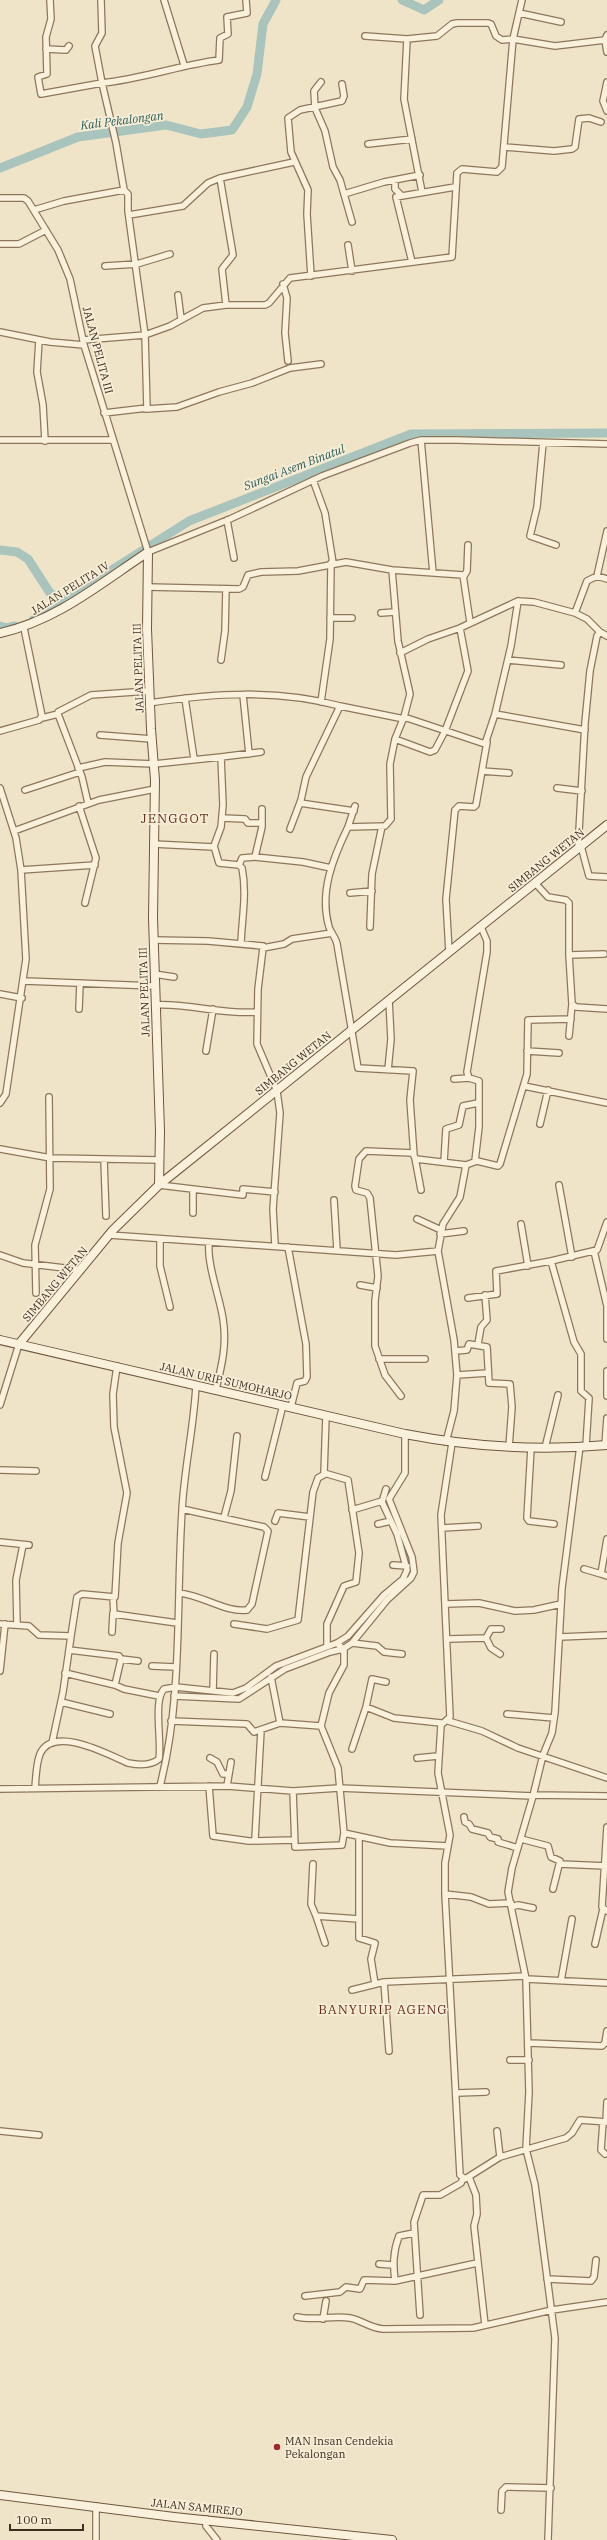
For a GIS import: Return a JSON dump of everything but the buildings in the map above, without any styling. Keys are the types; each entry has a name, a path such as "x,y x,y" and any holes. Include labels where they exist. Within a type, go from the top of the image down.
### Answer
{"street":[{"path":"50,0 51,19 46,37 47,74 38,77 40,94 136,78 184,65 220,60 220,39 228,34 226,17 247,13 246,0"},
{"path":"101,0 102,33 95,46 116,143 124,190 128,194 128,215 145,334 146,409"},
{"path":"164,0 184,65"},
{"path":"0,332 40,340 83,342 145,334 170,326 197,310 226,305 265,305 272,300 283,284 290,278 452,258 455,187 456,177 459,170 500,171 504,147 513,39 522,0"},
{"path":"519,13 561,22"},
{"path":"365,36 408,39 436,36 452,24 456,23 488,23 491,24 498,38 555,46 606,38 607,52"},
{"path":"408,39 404,99 420,175 422,192"},
{"path":"46,49 66,50 69,46"},
{"path":"321,82 314,91 315,108 325,131 333,167 340,180 352,222"},
{"path":"607,82 603,101 607,111"},
{"path":"311,276 306,214 308,190 294,162 288,130 288,118 300,110 342,101 344,96 342,84"},
{"path":"504,147 554,151 572,149 575,147 579,119 589,118 601,122"},
{"path":"368,144 412,139"},
{"path":"128,215 183,206 208,183 220,178 294,162"},
{"path":"344,194 395,180 420,175"},
{"path":"220,178 233,256 222,269 226,305"},
{"path":"395,180 395,189 401,195"},
{"path":"412,262 396,197 455,187"},
{"path":"34,210 64,201 124,190"},
{"name":"JALAN PELITA III","path":"0,198 24,198 34,210 58,250 70,279 83,342 148,551 147,588 149,703 155,789 153,844 153,940 160,1160 159,1185"},
{"path":"0,244 19,244 46,230"},
{"path":"348,245 352,271"},
{"path":"104,266 136,264 170,254"},
{"path":"283,284 287,298 285,333 288,361"},
{"path":"178,295 181,319"},
{"path":"40,340 37,372 43,405 45,441"},
{"path":"104,413 177,407 219,392 252,383 290,368 321,364"},
{"path":"0,440 113,440"},
{"path":"421,440 433,573"},
{"path":"148,551 226,520 313,480 421,440 607,444"},
{"path":"543,443 538,500 530,536 556,545"},
{"path":"313,480 325,513 332,563 330,618 322,702"},
{"path":"226,520 234,558"},
{"path":"597,576 607,531"},
{"path":"468,545 467,571 464,576 470,622"},
{"name":"JALAN PELITA IV","path":"0,633 24,628 52,615 148,551"},
{"path":"147,588 242,588 245,577 261,572 298,571 332,563 352,562 392,570 464,576"},
{"path":"348,827 382,826 389,824 391,819 390,767 395,739 404,718 410,694 400,653 392,570"},
{"path":"575,612 587,581 597,576 607,579"},
{"path":"221,660 225,631 226,589"},
{"path":"400,653 428,639 460,628 518,600 534,602 575,612 587,619 600,632 607,636"},
{"path":"449,952 446,899 455,810 459,806 474,807 476,805 487,742 508,660 518,600"},
{"path":"381,613 395,612"},
{"path":"330,618 352,618"},
{"path":"24,628 42,718"},
{"path":"395,739 433,752 445,731 468,671 460,628"},
{"path":"600,632 590,671 585,730 579,848 589,876 607,877"},
{"path":"508,660 561,665"},
{"path":"0,731 58,714 58,712 91,696 149,691"},
{"path":"149,703 185,698 271,693 404,718 483,744 487,742"},
{"path":"243,695 249,754"},
{"path":"185,698 194,759"},
{"path":"290,829 300,804 306,777 340,706"},
{"path":"58,714 79,770 88,803"},
{"path":"495,714 585,730"},
{"path":"100,735 152,739"},
{"path":"25,790 105,762 154,764 261,752"},
{"path":"221,757 222,818 214,847 219,863 239,865"},
{"path":"482,771 509,773"},
{"path":"0,788 14,831 21,870 26,959 25,981 6,1094 0,1103"},
{"path":"558,788 582,792"},
{"path":"14,831 88,803 155,789"},
{"path":"300,804 355,809 332,859 326,905 332,933 337,944 358,1069 413,1071 410,1100 414,1155 420,1190"},
{"path":"79,806 96,858 86,903"},
{"path":"255,857 262,823 262,809"},
{"path":"222,818 245,818 248,823 262,823"},
{"name":"SIMBANG WETAN","path":"19,1344 109,1235 159,1185 607,825"},
{"path":"370,926 372,874 382,826"},
{"path":"153,844 214,847"},
{"path":"241,944 242,911 246,894 239,865 242,858 255,857 303,862 331,868"},
{"path":"21,870 95,865"},
{"path":"535,883 548,897 566,900 569,903 569,955 572,1004 569,1036"},
{"path":"350,893 372,891"},
{"path":"469,1078 468,1061 487,952 487,941 481,927"},
{"path":"153,940 263,946 281,945 292,938 332,933"},
{"path":"263,946 258,1012 258,1048 277,1091 280,1113 273,1209 275,1245"},
{"path":"569,955 604,954"},
{"path":"154,974 174,977"},
{"path":"25,981 154,986"},
{"path":"79,1009 80,983"},
{"path":"0,994 22,998"},
{"path":"388,1070 392,1035 389,1000"},
{"path":"155,1005 177,1004 236,1014 258,1012"},
{"path":"572,1004 576,1007 607,1009"},
{"path":"206,1051 213,1009"},
{"path":"401,1396 384,1374 383,1360 374,1335 377,1288 377,1254 370,1198 367,1193 356,1190 359,1159 363,1153 373,1150 414,1155 444,1162 466,1165 475,1161 498,1166 500,1164 527,1074 528,1020 571,1019"},
{"path":"527,1051 559,1053"},
{"path":"454,1079 469,1078 479,1081 479,1127 475,1161"},
{"path":"524,1086 607,1103"},
{"path":"540,1124 548,1090"},
{"path":"36,1292 35,1245 50,1189 49,1097"},
{"path":"444,1162 446,1129 459,1125 463,1106 478,1102"},
{"path":"0,1149 50,1158 160,1160"},
{"path":"104,1160 106,1216"},
{"path":"448,1721 450,1717 448,1639 441,1502 454,1411 457,1375 455,1351 438,1251 441,1232 460,1197 466,1165"},
{"path":"159,1185 243,1196 243,1189 275,1192"},
{"path":"559,1185 572,1257"},
{"path":"193,1190 193,1213"},
{"path":"334,1200 337,1250"},
{"path":"417,1219 441,1232 464,1231"},
{"path":"468,1298 497,1294 496,1271 528,1266 594,1251 600,1246 607,1222"},
{"path":"521,1224 528,1266"},
{"path":"109,1235 209,1244 275,1245 396,1256 438,1251"},
{"path":"160,1239 160,1266 170,1307"},
{"path":"209,1244 216,1292 223,1319 225,1352 216,1389"},
{"path":"264,1477 287,1406 297,1383 305,1381 307,1377 306,1344 288,1247"},
{"path":"594,1251 607,1306 607,1339"},
{"path":"0,1255 23,1263 81,1270"},
{"path":"548,2540 555,2376 555,2338 535,2185 526,2149 529,2042 526,1977 511,1905 509,1882 543,1756 552,1733 560,1637 561,1604 589,1398 581,1391 581,1356 574,1342 551,1261"},
{"path":"360,1285 377,1288"},
{"path":"478,1344 482,1326 487,1320 486,1295"},
{"name":"JALAN URIP SUMOHARJO","path":"0,1340 449,1443 509,1448 606,1445"},
{"path":"0,1405 19,1344"},
{"path":"455,1351 467,1350 469,1344 478,1344 487,1347 489,1384 510,1384 512,1407 509,1448"},
{"path":"383,1360 425,1359"},
{"path":"112,1632 113,1598 116,1594 121,1525 127,1498 126,1479 114,1427 113,1394 117,1366"},
{"path":"607,1371 607,1396"},
{"path":"457,1375 488,1373"},
{"path":"160,1786 170,1750 171,1721 175,1692 182,1509 195,1416 196,1385"},
{"path":"545,1448 558,1394"},
{"path":"325,1474 326,1416"},
{"path":"606,1445 607,1418"},
{"path":"393,1520 389,1499 405,1473 405,1434"},
{"path":"224,1517 231,1491 237,1436"},
{"path":"531,1448 527,1518 529,1520 554,1524"},
{"path":"0,1470 36,1471"},
{"path":"234,1624 267,1629 298,1620 310,1517 318,1479 325,1474 346,1478 359,1553 357,1580 344,1586 330,1615 327,1624 328,1646"},
{"path":"352,1643 387,1600 411,1578 410,1569 412,1557 382,1501 386,1489"},
{"path":"352,1510 382,1501"},
{"path":"179,1593 196,1595 224,1608 247,1610 252,1604 268,1530 224,1517 182,1509"},
{"path":"275,1521 278,1512 310,1517"},
{"path":"378,1524 393,1520"},
{"path":"442,1528 478,1526"},
{"path":"584,1569 604,1575 607,1539"},
{"path":"0,1542 26,1545 16,1580 17,1625"},
{"path":"393,1565 410,1569"},
{"path":"340,1646 384,1595 403,1578 410,1569"},
{"path":"36,1788 40,1754 52,1743 61,1702 77,1597 82,1594 113,1598"},
{"path":"446,1604 485,1604 515,1611 534,1610 561,1604"},
{"path":"113,1613 177,1623"},
{"path":"0,1671 3,1624 30,1627 39,1635 71,1636"},
{"path":"486,1638 491,1629 501,1629"},
{"path":"560,1637 607,1635"},
{"path":"448,1639 486,1638"},
{"path":"486,1638 491,1648 500,1654"},
{"path":"52,1743 73,1741 137,1765 156,1761 161,1747 159,1696 164,1689 175,1692 239,1699 271,1677 340,1646 352,1643 377,1646 384,1652 402,1654"},
{"path":"175,1692 240,1692 276,1666 328,1646 340,1646"},
{"path":"293,1791 294,1840 297,1849 342,1845 344,1833 337,1764 321,1726 329,1693 344,1665 345,1652 340,1646"},
{"path":"69,1650 110,1654 119,1656 121,1659 138,1661"},
{"path":"213,1691 214,1654"},
{"path":"115,1685 121,1659"},
{"path":"152,1666 176,1668"},
{"path":"65,1673 115,1685 124,1689 159,1696"},
{"path":"271,1677 280,1722"},
{"path":"352,1749 366,1707 372,1679 386,1682"},
{"path":"61,1702 110,1714"},
{"path":"366,1707 394,1718 441,1723 448,1721 482,1731 518,1748 607,1778"},
{"path":"507,1714 554,1718"},
{"path":"171,1721 246,1724 252,1731 260,1730 280,1722 321,1726"},
{"path":"441,1723 438,1756 442,1794 450,1836 445,1863 445,1894 457,2093 459,2172 466,2178 476,2195 477,2214 474,2224 477,2263 485,2325"},
{"path":"255,1839 260,1730"},
{"path":"417,1758 438,1756"},
{"path":"210,1758 217,1762 223,1774 228,1774"},
{"path":"227,1786 231,1762"},
{"path":"210,1786 213,1836 249,1841 255,1839 294,1840"},
{"path":"0,1789 227,1786 293,1791 339,1788 442,1794 607,1796"},
{"path":"464,1818 465,1822 469,1824 471,1828 488,1833 490,1837 498,1839 498,1842 518,1848"},
{"path":"595,1944 605,1910 607,1828"},
{"path":"344,1833 359,1838 390,1843 448,1846"},
{"path":"359,1838 360,1938 375,1943 371,1959 376,1984"},
{"path":"521,1839 548,1846 551,1857 560,1860 553,1889"},
{"path":"313,1864 311,1904 325,1943"},
{"path":"560,1864 606,1866"},
{"path":"445,1894 471,1897 489,1904 518,1905 533,1908"},
{"path":"316,1916 359,1919"},
{"path":"561,1981 572,1918"},
{"path":"352,1990 384,1982 526,1977 561,1981 607,1983"},
{"path":"384,1982 389,2051"},
{"path":"529,2042 605,2046 607,2031"},
{"path":"510,2060 529,2060"},
{"path":"457,2093 486,2092"},
{"path":"606,2102 606,2122 601,2147 606,2154"},
{"path":"420,2315 414,2215 421,2196 440,2195 500,2157 568,2137 580,2120 606,2122"},
{"path":"0,2131 39,2135"},
{"path":"497,2131 500,2157"},
{"path":"395,2281 393,2265 394,2251 399,2236 414,2233"},
{"path":"547,2279 591,2281 594,2277 596,2260"},
{"path":"305,2296 341,2292 346,2287 360,2289 364,2280 395,2281 477,2263"},
{"path":"380,2264 393,2265"},
{"path":"323,2319 326,2301"},
{"path":"297,2316 323,2319 352,2318 372,2328 468,2329 552,2310 607,2302"},
{"path":"501,2510 502,2491 506,2487 551,2488"},
{"name":"JALAN SAMIREJO","path":"0,2494 392,2540"},
{"path":"96,2506 96,2540"},
{"path":"206,2519 206,2526 217,2540"}],"waterway":[{"name":"Kali Pekalongan","path":"0,168 78,137 166,125 201,134 232,130 247,107 257,74 263,24 276,0"},
{"name":"Kali Pekalongan","path":"402,0 424,10 439,0"},
{"name":"Sungai Asem Binatul","path":"33,620 189,521 411,434 607,433"},
{"path":"0,550 17,552 28,559 50,593 64,601"},
{"name":"Sungai Asem Binatul","path":"0,626 6,628 15,626"}],"place":[{"name":"MAN Insan Cendekia Pekalongan","path":"277,2447"}],"district":[{"name":"JENGGOT","path":"175,818"},
{"name":"BANYURIP AGENG","path":"383,2009"}]}
